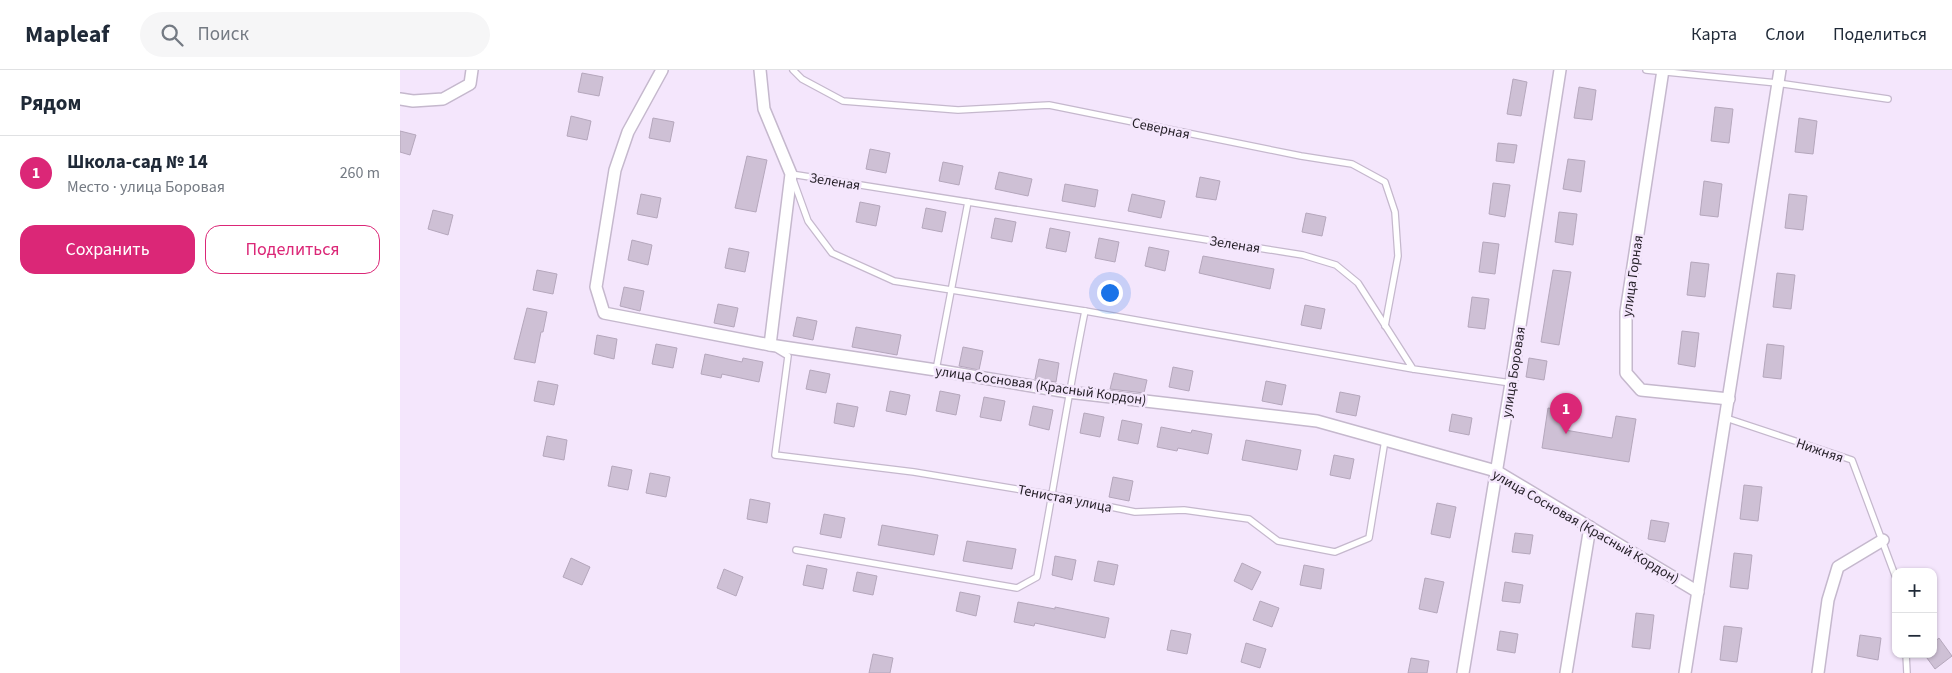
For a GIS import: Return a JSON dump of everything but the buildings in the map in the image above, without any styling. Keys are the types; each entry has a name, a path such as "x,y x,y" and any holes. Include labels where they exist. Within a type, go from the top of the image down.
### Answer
{"street":[{"path":"400,99 413,101 443,99 470,84 472,70"},
{"name":"улица Сосновая (Красный Кордон)","path":"662,70 628,132 615,170 596,287 604,313 770,345 1068,392 1317,421 1496,472 1698,592"},
{"path":"760,70 764,108 791,174 770,345"},
{"name":"улица Боровая","path":"1464,673 1560,70"},
{"path":"1685,673 1780,70"},
{"name":"улица Горная","path":"1663,71 1626,312 1626,373 1641,390 1729,399"},
{"path":"1566,673 1590,528"},
{"path":"1818,673 1828,600 1838,567 1883,540"}],"lane":[{"name":"Северная","path":"793,70 802,79 843,101 958,110 1049,105 1301,156 1352,164 1385,182 1395,212 1398,256 1385,326"},
{"path":"1646,70 1778,83 1888,99"},
{"name":"Зеленая","path":"1413,369 1358,283 1336,265 1303,255 791,174 808,221 832,253 894,281 1084,311 1413,369 1511,383"},
{"path":"936,370 968,202"},
{"path":"796,550 1017,588 1037,577 1053,496 1068,392 1084,311"},
{"name":"Тенистая улица","path":"770,345 788,356 775,455 914,472 1135,512 1184,510 1249,519 1278,541 1335,552 1368,538 1385,440"},
{"name":"Нижняя","path":"1726,418 1852,460 1893,568"},
{"path":"1906,658 1908,673"}],"place":[{"name":"Школа-сад № 14","path":"1566,434"}]}
